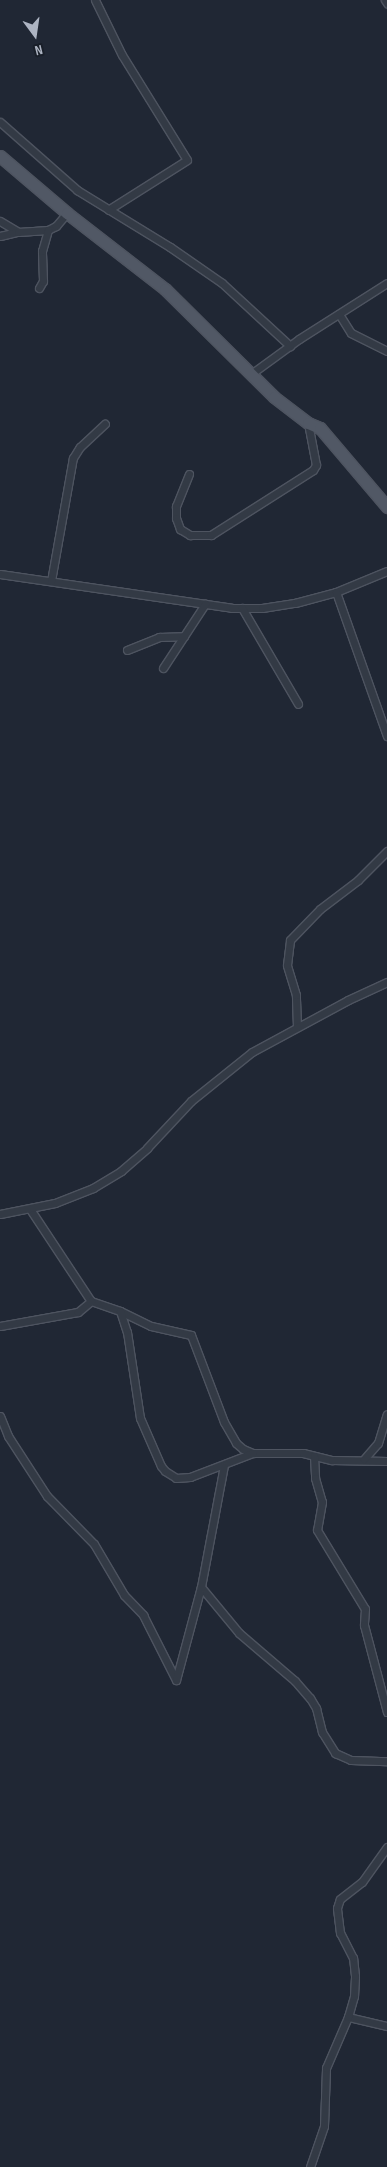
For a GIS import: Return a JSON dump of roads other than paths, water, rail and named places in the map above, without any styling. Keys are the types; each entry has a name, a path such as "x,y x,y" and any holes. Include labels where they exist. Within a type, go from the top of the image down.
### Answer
{"main road":[{"path":"0,156 66,213 165,289 274,397 308,422 320,428 387,507"}],"street":[{"path":"96,0 122,55 187,160 108,210"},
{"path":"0,122 58,175 108,210 170,247 213,276 290,346"},
{"path":"0,236 18,232 48,230 56,226 66,213"},
{"path":"0,221 18,232"},
{"path":"38,288 43,280 42,251 48,230"},
{"path":"251,374 290,346 387,283"},
{"path":"339,314 351,333 387,350"},
{"path":"189,474 176,506 176,518 180,529 190,534 211,535 313,470 316,466 308,422"},
{"path":"51,581 73,458 80,447 105,424"},
{"path":"0,574 242,608 286,604 336,592 387,571"},
{"path":"336,592 387,736"},
{"path":"163,668 205,604"},
{"path":"242,608 298,704"},
{"path":"128,650 159,637 184,636"},
{"path":"297,1027 296,995 287,965 290,940 320,909 358,880 387,851"},
{"path":"0,1214 55,1203 93,1188 121,1171 147,1148 191,1101 252,1052 387,982"},
{"path":"30,1209 92,1301 120,1311 151,1326 191,1335 229,1433 243,1450 253,1453 296,1453 332,1460 387,1461"},
{"path":"0,1326 78,1312 92,1301"},
{"path":"120,1311 127,1332 140,1418 161,1466 171,1476 181,1479 253,1453"},
{"path":"364,1460 378,1443 387,1414"},
{"path":"0,1416 8,1436 47,1496 94,1544 124,1595 143,1616 176,1680 201,1587 224,1465"},
{"path":"314,1456 315,1478 322,1502 317,1530 365,1608 364,1626 387,1712"},
{"path":"201,1587 239,1633 296,1681 310,1698 316,1708 322,1732 335,1754 351,1760 387,1760"},
{"path":"310,2167 324,2126 326,2068 348,2016 354,1996 356,1976 353,1958 340,1933 337,1908 340,1899 362,1882 387,1847"},
{"path":"348,2016 387,2026"}]}
